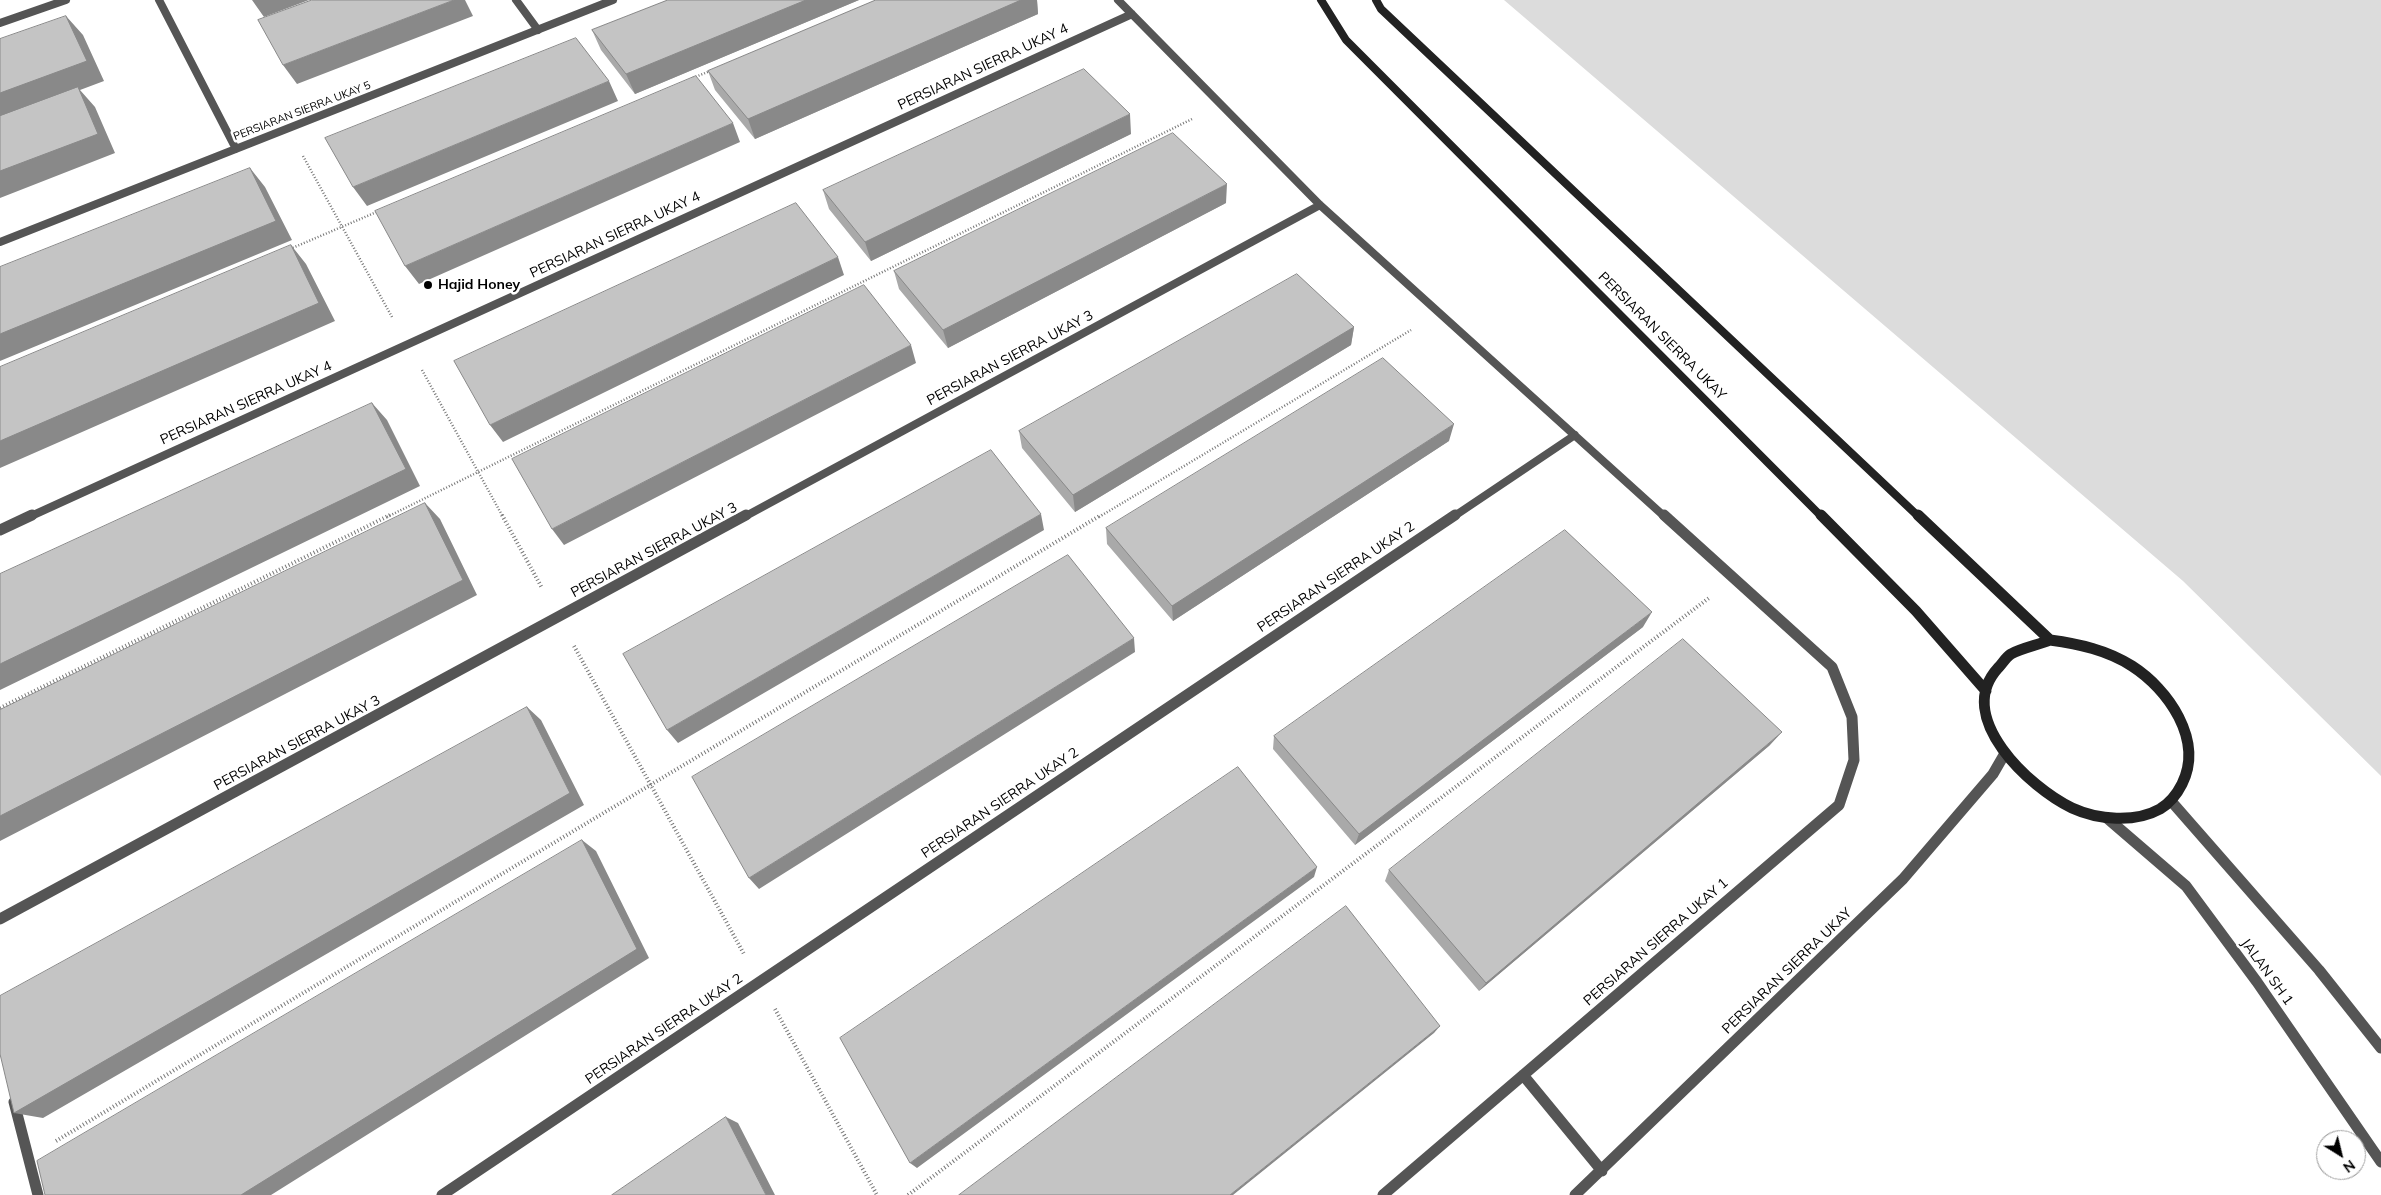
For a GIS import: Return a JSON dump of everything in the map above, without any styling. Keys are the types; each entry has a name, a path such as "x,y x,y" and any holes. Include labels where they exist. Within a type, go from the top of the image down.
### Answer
{"street":[{"path":"0,23 66,0"},
{"path":"159,0 236,149"},
{"path":"516,0 538,30"},
{"name":"PERSIARAN SIERRA UKAY 5","path":"0,242 613,0"},
{"path":"1118,0 1320,205 1734,580"},
{"name":"PERSIARAN SIERRA UKAY","path":"1321,0 1346,40 1916,610 1986,691"},
{"path":"1376,0 1382,9 2050,640"},
{"name":"PERSIARAN SIERRA UKAY 4","path":"0,530 1132,14"},
{"name":"PERSIARAN SIERRA UKAY 3","path":"0,919 1320,205"},
{"name":"PERSIARAN SIERRA UKAY 2","path":"442,1195 1575,435"},
{"name":"PERSIARAN SIERRA UKAY 1","path":"1383,1195 1839,805 1854,760 1852,717 1832,667 1734,580"},
{"path":"2050,640 2081,644 2113,655 2142,673 2167,698 2183,726 2190,754 2186,780 2171,802 2154,812 2131,818 2107,818 2077,810 2049,796 2024,778 2004,755 1992,733 1986,711 1986,691 1993,671 2007,656 2026,645 2050,640"},
{"name":"PERSIARAN SIERRA UKAY","path":"1575,1195 1903,879 1993,774 2004,755"},
{"path":"2171,802 2319,970 2381,1048"},
{"name":"JALAN SH 1","path":"2107,818 2186,886 2257,982 2381,1162"},
{"path":"1523,1075 1602,1171"},
{"path":"12,1092 38,1195"}],"path":[{"path":"686,81 713,69"},
{"path":"0,708 1222,105"},
{"path":"288,129 877,1195"},
{"path":"288,250 387,208"},
{"path":"28,1158 1440,313"},
{"path":"908,1195 1734,580"}],"shaded area":[{"path":"1504,0 2381,0 2381,776 2183,581"}],"building":[{"path":"312,0 454,0 283,65 258,20"},
{"path":"668,0 806,0 626,74 592,30"},
{"path":"876,0 1021,0 748,119 708,71"},
{"path":"66,16 87,61 0,93 0,39"},
{"path":"576,38 609,81 353,187 325,138"},
{"path":"1084,69 1130,114 865,242 823,190"},
{"path":"696,76 733,123 405,266 375,211"},
{"path":"78,87 98,134 0,171 0,116"},
{"path":"1173,133 1227,184 943,330 894,271"},
{"path":"250,168 276,221 0,334 0,267"},
{"path":"796,203 838,257 490,425 454,361"},
{"path":"291,245 319,303 0,441 0,367"},
{"path":"1297,274 1354,327 1073,495 1019,431"},
{"path":"864,285 911,345 552,529 512,459"},
{"path":"1383,358 1454,424 1172,606 1106,528"},
{"path":"372,403 406,469 0,664 0,574"},
{"path":"991,450 1041,514 667,730 623,654"},
{"path":"425,503 463,580 0,816 0,710"},
{"path":"1565,530 1652,612 1359,834 1274,736"},
{"path":"1068,555 1134,638 749,878 692,777"},
{"path":"1683,639 1782,732 1486,983 1389,870"},
{"path":"527,707 570,793 14,1113 0,1054 0,996"},
{"path":"1238,767 1317,867 910,1163 840,1038"},
{"path":"582,840 637,949 241,1195 45,1195 37,1161"},
{"path":"1346,906 1440,1026 1230,1195 959,1195"},
{"path":"726,1117 766,1195 612,1195"}],"place":[{"name":"Hajid Honey","path":"428,285"}]}
